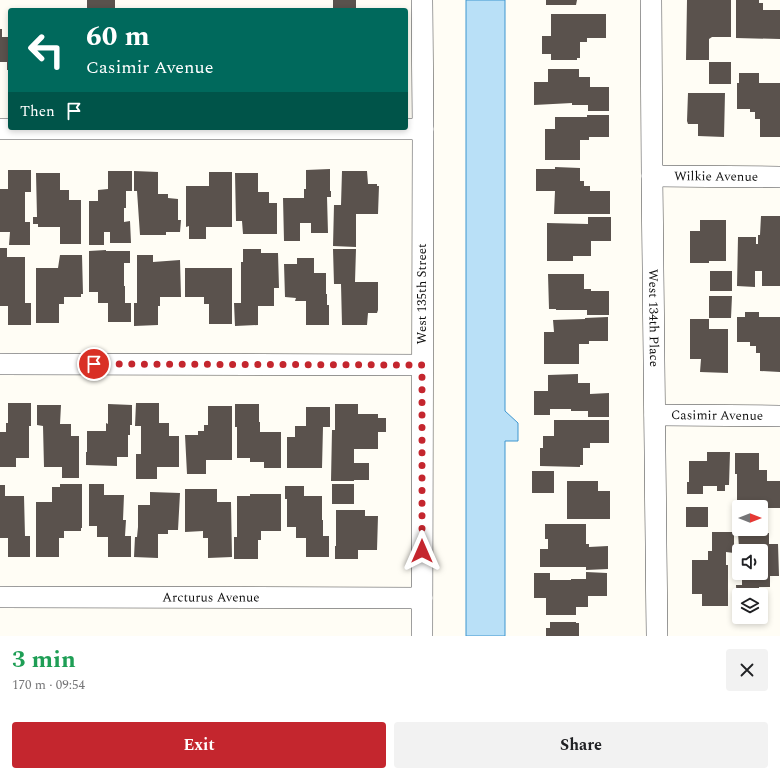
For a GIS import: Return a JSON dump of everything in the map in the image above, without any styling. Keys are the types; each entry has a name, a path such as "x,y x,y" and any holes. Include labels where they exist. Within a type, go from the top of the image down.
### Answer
{"street":[{"name":"West 135th Street","path":"422,0 422,636"},
{"name":"West 134th Place","path":"651,0 657,636"},
{"path":"408,129 423,129"},
{"name":"Wilkie Avenue","path":"652,176 780,176"},
{"path":"0,364 422,365"},
{"name":"Casimir Avenue","path":"655,415 780,416"},
{"name":"Arcturus Avenue","path":"0,598 422,598"}],"water":[{"path":"466,0 505,0 505,411 518,423 518,441 505,441 505,636 466,636"}],"building":[{"path":"87,0 115,0 115,8 87,8"},
{"path":"333,0 356,0 356,8 333,8"},
{"path":"546,0 577,0 576,5 546,5"},
{"path":"687,0 731,0 731,37 712,37 709,39 709,60 686,60"},
{"path":"736,0 759,0 759,3 763,3 763,10 780,10 780,39 736,38"},
{"path":"551,14 606,14 606,38 587,38 587,42 580,42 580,58 577,58 577,60 551,60 551,54 542,54 542,36 551,36"},
{"path":"0,29 2,29 2,37 8,37 8,70 7,62 0,62"},
{"path":"709,62 731,62 731,84 709,84"},
{"path":"548,69 579,69 579,77 590,77 590,87 609,87 609,111 588,111 588,105 572,105 572,103 534,105 534,82 548,82"},
{"path":"739,73 759,73 759,83 780,83 780,137 760,137 760,119 755,119 755,112 750,112 750,109 737,109 737,83 739,83"},
{"path":"688,93 725,93 724,137 698,136 698,124 688,124"},
{"path":"587,115 609,115 609,137 589,137 589,140 580,140 580,160 545,160 545,129 555,129 555,117 587,117"},
{"path":"555,167 580,168 580,181 584,181 584,186 590,186 590,191 610,191 610,214 554,214 555,191 536,191 536,169 555,169"},
{"path":"330,169 331,197 327,197 328,233 311,233 311,223 300,223 300,241 284,241 283,198 304,198 304,189 306,189 306,170"},
{"path":"8,170 31,170 31,192 25,192 25,222 30,222 30,245 9,245 10,232 0,232 0,189 8,189"},
{"path":"108,171 132,171 132,191 126,191 126,208 124,208 124,222 130,221 131,243 110,243 110,232 104,232 104,245 89,245 89,201 98,201 98,190 108,189"},
{"path":"134,171 158,172 158,194 168,194 168,198 178,199 178,220 181,220 180,232 166,232 166,235 140,235 137,191 134,191"},
{"path":"342,171 367,171 368,184 377,184 377,186 379,186 378,214 356,214 356,247 333,246 334,205 341,205"},
{"path":"209,172 232,172 232,227 206,227 206,239 189,239 189,226 186,227 186,186 209,186"},
{"path":"36,173 60,173 60,190 69,190 69,200 81,200 81,244 60,244 60,227 38,227 38,224 33,224 33,217 37,217"},
{"path":"235,173 258,173 258,192 269,192 269,203 277,203 277,234 243,234 242,221 236,221"},
{"path":"761,216 780,216 780,286 762,286 762,271 755,271 755,287 737,286 738,237 756,237 756,244 758,244"},
{"path":"588,217 611,217 611,241 591,241 591,256 573,256 573,261 547,261 547,223 588,224"},
{"path":"700,220 726,220 726,261 690,263 690,231 700,231"},
{"path":"0,248 7,248 7,257 25,257 25,303 31,303 31,325 8,325 8,306 0,306"},
{"path":"243,249 261,249 261,253 278,253 279,288 274,288 274,306 258,306 258,325 235,326 234,303 241,303 241,262 243,262"},
{"path":"333,249 356,249 355,282 378,282 378,310 377,313 368,313 367,325 342,325 341,284 334,284"},
{"path":"89,251 130,251 130,263 124,263 124,286 125,303 131,303 131,322 108,322 108,303 98,303 98,292 89,292"},
{"path":"60,255 82,255 83,294 81,294 81,297 64,297 64,304 59,304 59,323 36,323 36,268 58,268"},
{"path":"137,255 153,255 153,262 180,260 181,297 160,297 160,306 158,306 158,325 134,326 134,303 137,303"},
{"path":"297,258 314,258 314,273 326,273 326,294 327,305 329,305 329,325 306,325 306,301 295,301 296,298 285,297 284,264 297,264"},
{"path":"185,268 232,268 232,324 209,324 209,304 204,304 204,297 185,297"},
{"path":"710,271 732,271 732,291 710,291"},
{"path":"548,274 584,274 584,289 591,289 591,291 609,291 609,315 587,315 587,310 549,309"},
{"path":"709,296 732,296 731,318 709,318"},
{"path":"745,312 759,312 759,317 780,317 780,372 760,371 760,353 756,353 756,346 750,346 750,342 737,342 737,317 745,317"},
{"path":"608,317 608,341 589,341 589,344 579,344 579,364 544,364 544,332 554,332 553,320"},
{"path":"690,319 709,319 709,329 728,329 728,373 700,372 701,359 690,359"},
{"path":"578,374 578,383 590,383 590,394 609,393 609,417 588,417 588,411 571,411 571,409 550,409 550,415 534,415 534,391 548,391 548,375"},
{"path":"8,403 31,403 29,458 16,458 16,467 0,467 0,432 6,432 6,423 8,423"},
{"path":"136,403 159,403 159,423 169,423 169,436 179,436 179,467 157,467 157,479 136,479 136,454 141,454 141,426 135,426"},
{"path":"108,404 132,405 132,425 130,425 130,435 128,435 128,457 117,457 117,466 86,465 87,431 106,431 106,423 108,424"},
{"path":"235,404 259,404 260,432 281,432 281,468 264,468 264,462 250,462 250,458 237,458"},
{"path":"335,404 358,404 358,414 378,414 378,418 386,418 386,432 378,432 378,449 354,449 354,463 369,463 369,480 331,481 332,430 335,430"},
{"path":"37,405 61,405 60,424 71,424 71,436 79,436 79,478 62,478 62,467 44,467 43,426 37,425"},
{"path":"208,406 232,406 232,460 206,460 206,474 187,474 185,435 198,435 198,431 204,431 204,425 208,425"},
{"path":"306,407 330,407 330,427 323,427 322,468 287,468 287,437 295,437 295,426 306,426"},
{"path":"554,420 609,420 609,443 590,443 590,448 583,448 583,465 580,465 580,467 540,466 540,448 543,448 543,436 554,436"},
{"path":"707,452 730,452 729,485 725,485 725,491 717,491 717,486 703,486 703,494 687,494 687,482 689,482 689,461 707,461"},
{"path":"735,453 759,453 759,470 767,470 767,481 780,481 780,508 768,508 768,500 737,500 737,474 735,474"},
{"path":"532,471 554,471 554,493 532,493"},
{"path":"567,481 598,481 598,491 610,491 610,519 567,519"},
{"path":"60,484 82,484 82,528 81,531 64,531 64,538 59,538 59,557 36,557 36,502 52,502 52,487 60,487"},
{"path":"89,484 104,484 104,495 124,495 123,520 126,520 125,536 131,536 131,557 108,557 108,537 97,537 97,526 89,526"},
{"path":"332,484 354,484 354,504 332,504"},
{"path":"0,485 5,485 5,496 24,496 25,536 30,536 30,557 8,557 8,538 0,538"},
{"path":"285,486 304,486 304,496 322,496 323,536 329,536 329,557 306,557 306,538 296,538 296,527 287,527 287,499 285,499"},
{"path":"185,489 217,489 217,502 231,502 232,557 208,558 208,538 203,538 203,531 185,532"},
{"path":"150,492 180,493 178,530 168,530 168,534 158,534 158,558 134,557 135,537 137,537 138,527 138,505 150,505"},
{"path":"250,494 281,494 281,531 261,531 261,540 258,540 258,559 234,559 234,537 237,537 237,496 250,496"},
{"path":"686,507 708,507 708,527 686,527"},
{"path":"336,510 365,510 365,516 378,516 377,550 358,550 358,559 335,559"},
{"path":"545,524 586,524 586,544 589,544 589,547 608,546 608,569 586,570 586,567 540,567 540,549 548,549 548,539 545,539"},
{"path":"712,532 732,532 732,536 734,536 734,544 732,544 732,553 726,552 726,565 728,565 728,606 702,606 702,594 692,594 692,560 708,560 708,551 712,551"},
{"path":"769,533 769,544 778,544 779,576 770,576 770,587 736,588 736,585 742,585 742,580 768,580 768,544 739,544 738,536 768,536"},
{"path":"586,572 607,573 607,596 588,596 588,607 576,607 576,615 546,615 546,598 534,598 534,573 550,573 550,580 571,580 586,579"},
{"path":"550,622 579,623 579,636 546,636 546,628 550,628"}],"route":[{"path":"94,364 422,365 422,551"}]}
